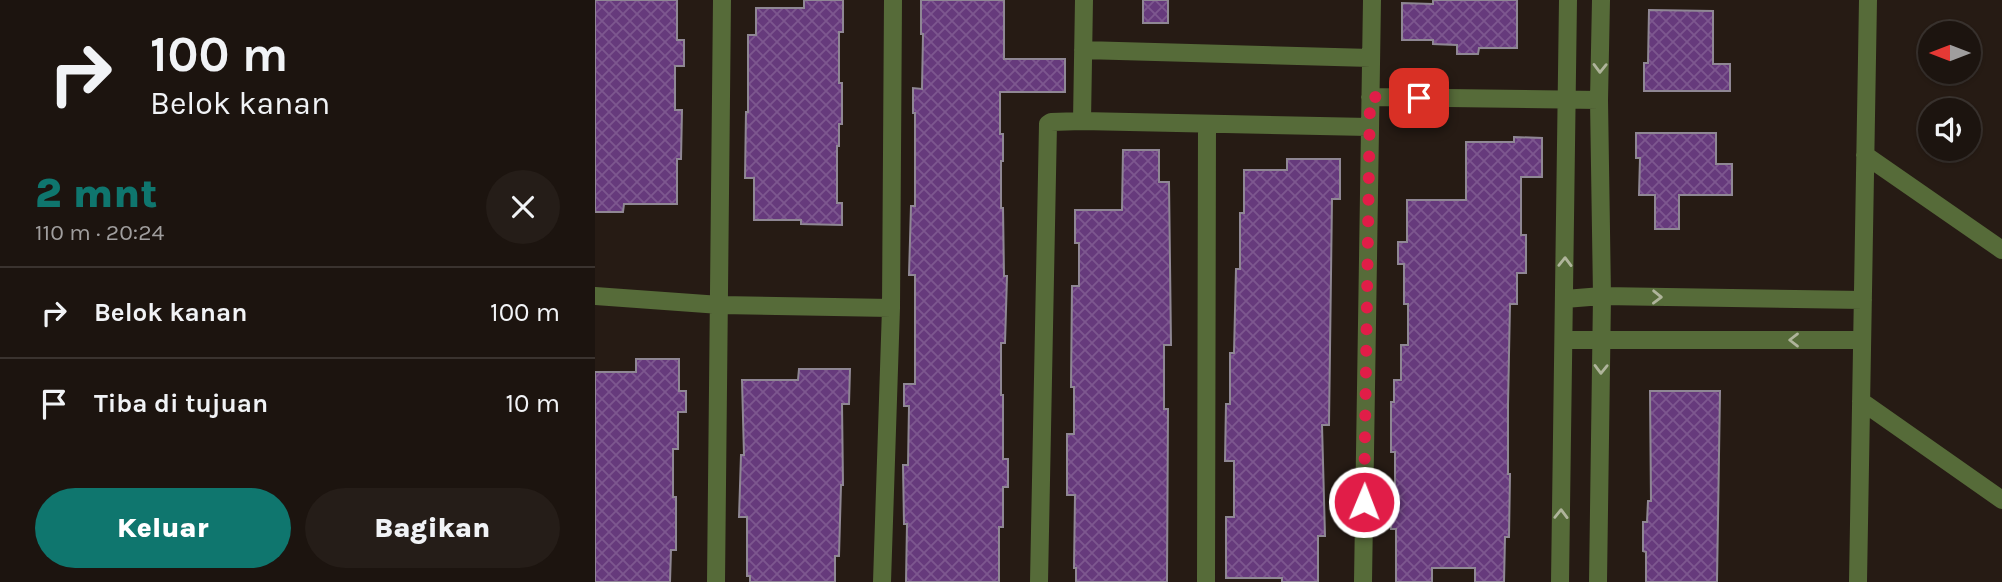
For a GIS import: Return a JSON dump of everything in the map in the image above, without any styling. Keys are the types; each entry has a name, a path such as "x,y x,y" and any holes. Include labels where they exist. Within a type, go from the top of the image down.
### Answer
{"street":[{"path":"716,582 722,0"},
{"path":"882,582 891,308 893,0"},
{"path":"1082,121 1084,0"},
{"path":"1363,582 1372,0"},
{"path":"1560,582 1568,0"},
{"path":"1598,582 1602,339 1599,100 1601,0"},
{"path":"1858,582 1868,0"},
{"path":"1083,50 1371,58"},
{"path":"1370,97 1599,100"},
{"path":"1038,582 1046,129 1051,122 1369,127"},
{"path":"1206,582 1207,124"},
{"path":"1865,155 2002,250"},
{"path":"595,296 720,305 891,308"},
{"path":"1565,299 1602,296 1863,300"},
{"path":"1564,340 1862,340"},
{"path":"1861,401 2002,500"}],"building":[{"path":"595,0 677,0 677,40 684,40 684,66 675,66 675,110 682,110 681,159 677,159 677,204 624,204 623,212 595,212"},
{"path":"804,0 843,0 843,32 839,32 842,124 839,124 837,146 837,203 842,203 842,225 801,224 801,220 754,220 754,178 745,178 748,35 756,35 756,8 804,8"},
{"path":"921,0 1004,0 1004,59 1065,59 1065,92 1000,92 1000,134 1003,134 1001,208 1004,276 1007,276 1005,343 1001,343 1001,395 1003,459 1008,459 1008,487 1003,487 1003,527 999,527 999,582 906,582 907,524 904,524 903,465 908,465 909,406 904,406 904,384 915,384 915,275 909,275 911,206 915,206 913,88 922,89"},
{"path":"1143,0 1168,0 1168,23 1143,23"},
{"path":"1433,0 1517,0 1517,48 1479,48 1478,54 1457,54 1457,45 1433,44 1433,40 1402,40 1402,3 1433,4"},
{"path":"1649,10 1713,11 1713,64 1730,64 1730,91 1644,91 1644,63 1648,63"},
{"path":"1636,133 1716,133 1716,164 1732,164 1732,195 1679,195 1679,229 1655,229 1655,195 1639,195 1640,158 1636,158"},
{"path":"1514,137 1542,138 1542,177 1521,177 1521,235 1526,235 1526,273 1517,273 1517,304 1510,304 1509,537 1505,537 1504,582 1475,582 1475,568 1432,568 1432,582 1396,582 1396,529 1391,529 1392,501 1395,501 1395,452 1391,452 1391,402 1394,402 1394,380 1401,380 1401,345 1408,345 1404,264 1398,264 1398,242 1407,242 1407,200 1466,200 1466,142 1514,142"},
{"path":"1123,150 1159,150 1159,182 1169,182 1171,345 1164,345 1164,409 1168,409 1167,582 1076,582 1075,495 1067,495 1067,434 1074,434 1074,387 1071,387 1072,286 1079,286 1079,243 1075,243 1075,210 1122,210"},
{"path":"1287,159 1340,159 1340,199 1332,199 1329,425 1322,425 1325,536 1318,536 1318,582 1282,582 1282,578 1226,578 1226,517 1234,517 1234,461 1225,461 1226,404 1230,404 1230,353 1234,353 1236,269 1240,269 1240,213 1244,213 1244,170 1287,170"},
{"path":"636,359 679,359 679,391 686,391 686,412 678,412 678,449 673,449 676,550 671,550 670,582 595,582 595,372 636,372"},
{"path":"799,369 850,369 849,404 842,404 843,485 839,556 835,556 835,582 750,582 750,576 747,576 747,517 739,517 741,455 744,455 742,380 798,380"},
{"path":"1650,391 1720,391 1717,582 1646,582 1643,522 1647,522 1648,501 1651,501"}],"route":[{"path":"1364,502 1370,97 1419,98"}]}
